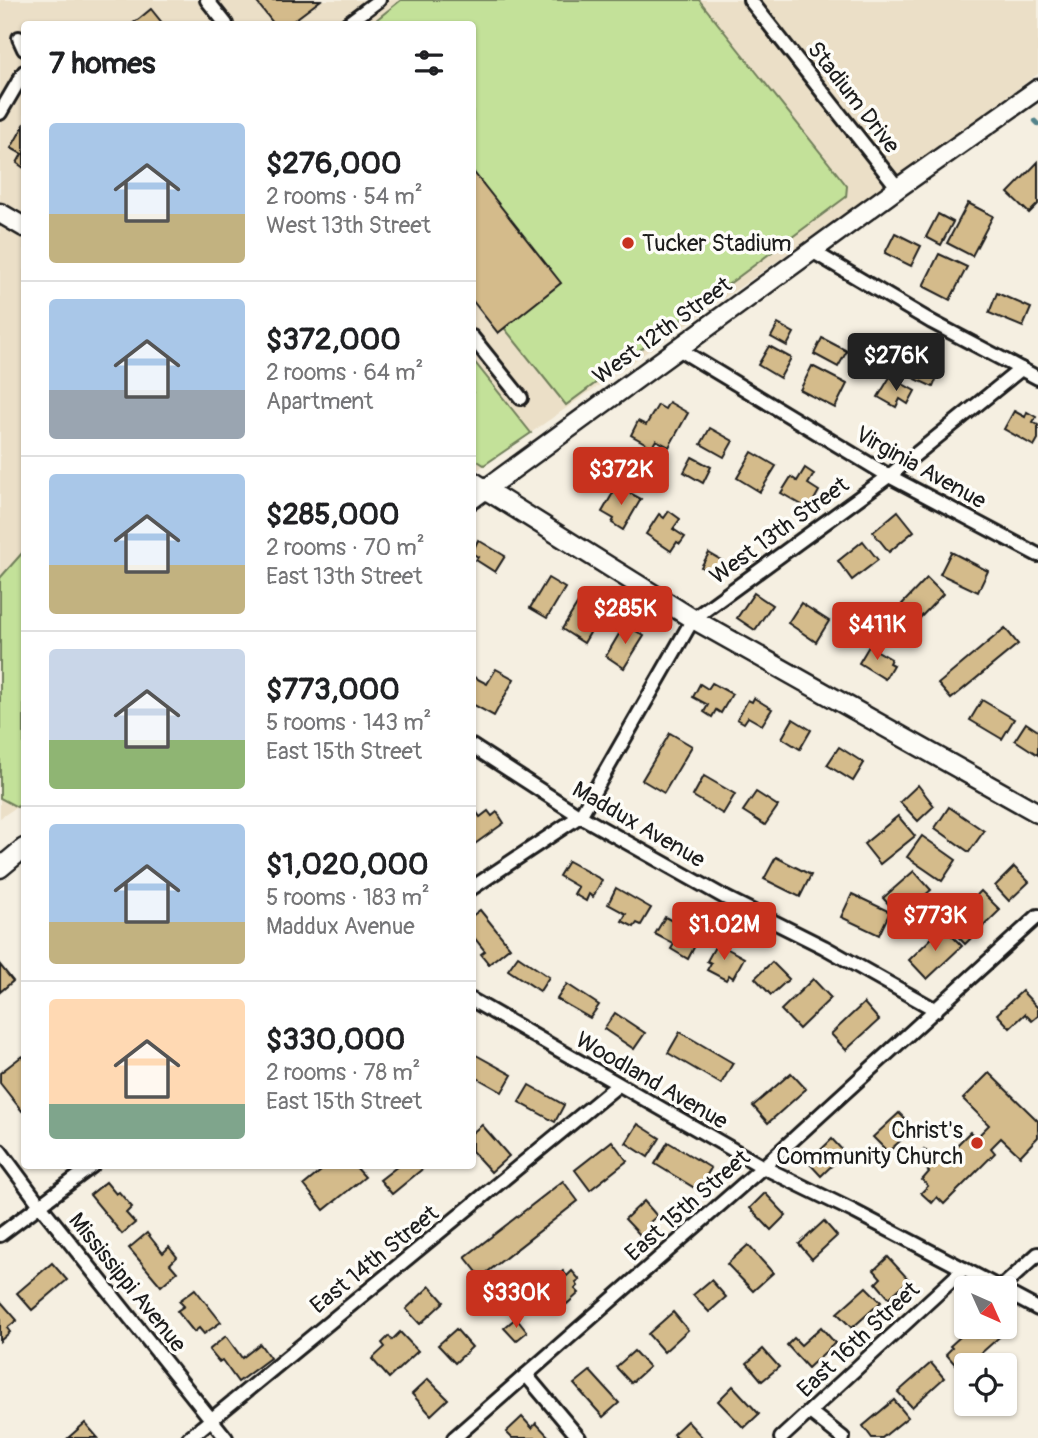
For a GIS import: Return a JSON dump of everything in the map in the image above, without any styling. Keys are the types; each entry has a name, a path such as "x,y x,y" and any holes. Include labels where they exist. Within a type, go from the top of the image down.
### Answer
{"street":[{"path":"207,0 224,21"},
{"path":"351,21 379,0"},
{"name":"Stadium Drive","path":"750,0 898,188"},
{"path":"0,113 21,77"},
{"name":"West 12th Street","path":"477,490 1038,89"},
{"path":"0,213 21,225"},
{"path":"812,251 932,322 1038,378"},
{"path":"476,342 521,398"},
{"name":"Virginia Avenue","path":"677,348 889,476 1038,555"},
{"name":"West 13th Street","path":"693,619 889,476 1021,369"},
{"path":"477,490 693,619 1038,813"},
{"path":"476,885 580,816 693,619"},
{"name":"Maddux Avenue","path":"476,749 580,816 726,898 824,947 936,1010"},
{"path":"0,868 21,850"},
{"name":"East 15th Street","path":"454,1438 763,1167 1038,916"},
{"name":"Woodland Avenue","path":"476,1002 763,1167 977,1276"},
{"name":"East 14th Street","path":"189,1438 618,1085"},
{"name":"Mississippi Avenue","path":"0,1151 226,1438"},
{"path":"0,1236 88,1169"},
{"path":"1015,1276 1038,1254"},
{"name":"East 16th Street","path":"781,1438 964,1269"},
{"name":"Woodland Avenue","path":"1017,1297 1038,1308"},
{"path":"526,1375 579,1438"},
{"path":"810,1412 843,1438"}],"shaded area":[{"path":"0,0 1038,0 1038,74 872,195 476,471 476,21 21,21 21,804 0,818"}],"green space":[{"name":"Tucker Stadium","path":"401,0 699,0 847,186 846,197 566,405 476,293 476,21 375,21"},
{"path":"476,364 531,433 484,465 476,460"},
{"path":"21,554 21,804 17,807 0,798 0,578"}],"building":[{"path":"255,0 321,0 293,21 272,21"},
{"path":"151,9 161,21 136,21"},
{"path":"21,130 21,153 11,148"},
{"path":"1038,162 1038,204 1029,213 1008,193"},
{"path":"476,175 561,283 498,333 476,305"},
{"path":"968,203 993,216 972,256 947,243"},
{"path":"938,214 953,222 941,245 926,237"},
{"path":"895,233 921,246 911,266 885,253"},
{"path":"939,254 967,267 950,300 923,286"},
{"path":"997,293 1031,308 1023,327 989,313"},
{"path":"778,324 794,333 787,346 771,337"},
{"path":"822,338 847,351 838,367 814,354"},
{"path":"769,346 791,358 780,378 758,365"},
{"path":"906,349 942,365 933,387 896,370"},
{"path":"812,366 847,384 835,408 800,390"},
{"path":"890,377 915,391 908,404 900,399 896,407 878,397"},
{"path":"669,402 688,413 669,447 656,440 652,447 631,435 638,421 646,425 658,405 665,409"},
{"path":"1014,411 1025,417 1027,412 1036,417 1033,422 1038,425 1038,439 1034,446 1004,429"},
{"path":"710,428 733,441 724,457 701,444"},
{"path":"752,452 776,466 760,492 737,478"},
{"path":"692,457 711,467 703,483 684,472"},
{"path":"805,468 814,474 808,484 819,491 809,509 781,493 791,477 797,481"},
{"path":"617,486 641,499 623,530 612,523 614,519 602,512"},
{"path":"669,511 680,519 673,529 685,537 680,544 677,542 671,551 646,534 659,514 664,518"},
{"path":"898,511 914,531 889,552 873,532"},
{"path":"478,540 505,556 495,572 476,560"},
{"path":"863,541 878,560 852,580 838,561"},
{"path":"951,552 988,571 978,592 940,574"},
{"path":"709,553 726,563 717,578 701,567"},
{"path":"548,578 565,588 547,618 530,608"},
{"path":"927,578 943,594 918,620 902,604"},
{"path":"754,593 772,605 755,630 737,618"},
{"path":"580,600 601,614 584,643 562,629"},
{"path":"801,603 829,621 816,642 788,623"},
{"path":"625,624 644,636 624,668 606,656"},
{"path":"1005,628 1018,644 951,699 938,684"},
{"path":"869,646 891,659 889,663 893,665 885,679 859,663"},
{"path":"496,669 514,679 494,716 476,706 476,678 487,684"},
{"path":"712,683 732,694 721,713 716,710 712,717 704,712 708,705 693,697 700,684 708,689"},
{"path":"754,698 772,709 762,725 748,717 744,723 737,719 748,700 752,702"},
{"path":"982,700 1014,719 1002,739 970,720"},
{"path":"793,719 811,730 800,749 782,738"},
{"path":"1026,723 1038,731 1038,755 1015,740"},
{"path":"670,733 692,746 664,793 642,780"},
{"path":"839,747 864,763 853,781 827,765"},
{"path":"704,776 735,794 723,814 693,796"},
{"path":"918,785 934,806 918,821 900,802"},
{"path":"756,792 778,806 765,825 743,811"},
{"path":"949,807 984,831 969,852 935,828"},
{"path":"476,811 480,817 488,811 492,816 497,812 504,823 476,843"},
{"path":"898,816 915,836 880,864 864,844"},
{"path":"922,836 956,860 942,881 907,857"},
{"path":"776,857 811,875 800,897 764,879"},
{"path":"568,861 602,880 593,897 589,894 586,901 574,894 578,887 559,876"},
{"path":"1014,867 1029,882 1009,901 995,886"},
{"path":"914,871 931,890 900,917 883,898"},
{"path":"616,888 651,908 641,925 637,923 634,927 622,921 626,914 608,904"},
{"path":"981,891 1000,910 965,944 947,925"},
{"path":"852,894 890,912 879,935 841,917"},
{"path":"480,910 510,947 489,964 481,954 485,951 476,940 476,913"},
{"path":"665,917 700,936 688,959 671,949 674,944 655,934"},
{"path":"943,927 962,946 927,979 909,960"},
{"path":"717,943 744,958 733,978 729,975 726,980 707,970 711,963 707,961"},
{"path":"518,956 549,977 540,991 508,970"},
{"path":"772,962 789,979 771,995 755,978"},
{"path":"0,965 13,981 0,992"},
{"path":"813,979 831,998 799,1029 781,1010"},
{"path":"567,984 599,1005 590,1018 557,999"},
{"path":"1022,991 1038,1008 1038,1016 1032,1021 1025,1014 1010,1028 997,1014"},
{"path":"864,1003 879,1020 846,1050 831,1034"},
{"path":"615,1013 645,1033 634,1049 604,1029"},
{"path":"680,1032 733,1063 721,1084 668,1053"},
{"path":"476,1055 512,1075 502,1092 476,1077"},
{"path":"21,1057 21,1110 0,1083 0,1073"},
{"path":"791,1073 806,1089 768,1123 753,1106"},
{"name":"Christ's Community Church","path":"989,1073 1038,1121 1038,1137 1020,1156 1001,1138 991,1148 995,1153 944,1204 937,1197 932,1203 921,1193 928,1186 922,1180 929,1172 923,1165 929,1159 922,1152 924,1149 939,1163 970,1132 976,1138 989,1125 963,1099"},
{"path":"529,1085 564,1105 555,1122 519,1102"},
{"path":"899,1113 914,1128 888,1152 873,1137"},
{"path":"638,1124 660,1138 648,1157 626,1143"},
{"path":"482,1125 509,1156 491,1172 476,1155 476,1130"},
{"path":"832,1139 845,1153 821,1176 808,1162"},
{"path":"612,1141 627,1161 590,1190 575,1170"},
{"path":"668,1142 711,1168 698,1190 655,1164"},
{"path":"323,1169 358,1169 365,1177 324,1210 304,1185"},
{"path":"394,1169 422,1169 392,1194 380,1180"},
{"path":"563,1181 578,1201 481,1277 465,1257"},
{"path":"106,1182 132,1207 126,1213 135,1223 122,1234 90,1195"},
{"path":"765,1193 786,1215 771,1230 750,1208"},
{"path":"644,1201 657,1216 649,1223 654,1228 643,1238 625,1219"},
{"path":"824,1221 837,1236 812,1259 799,1244"},
{"path":"147,1233 163,1253 169,1247 177,1257 170,1264 177,1272 161,1286 129,1248"},
{"path":"748,1245 773,1273 753,1291 727,1264"},
{"path":"888,1257 909,1280 889,1298 876,1283 881,1278 874,1270"},
{"path":"52,1263 67,1280 32,1310 17,1293"},
{"path":"563,1271 567,1276 572,1271 580,1280 575,1289 579,1293 567,1304 563,1299 558,1303 547,1291 552,1285 550,1283"},
{"path":"711,1280 726,1297 709,1312 693,1295"},
{"path":"430,1286 444,1302 420,1324 406,1309"},
{"path":"866,1287 881,1302 852,1328 837,1313"},
{"path":"195,1289 221,1322 204,1334 199,1328 194,1332 177,1311 184,1306 179,1301"},
{"path":"0,1304 17,1320 7,1328 10,1332 0,1341"},
{"path":"673,1312 688,1330 664,1352 648,1334"},
{"path":"516,1318 527,1332 516,1341 504,1328"},
{"path":"821,1327 835,1343 808,1368 787,1345 794,1338 801,1345"},
{"path":"456,1329 472,1347 455,1363 438,1345"},
{"path":"400,1332 418,1351 389,1378 372,1359 385,1347 382,1343 389,1336 392,1340"},
{"path":"226,1336 242,1358 260,1344 270,1358 238,1382 222,1360 219,1362 209,1350"},
{"path":"958,1339 997,1339 981,1353 954,1353 954,1363 946,1354 952,1348 950,1346"},
{"path":"763,1349 779,1367 762,1381 747,1363"},
{"path":"634,1351 649,1367 631,1383 616,1367"},
{"path":"931,1363 944,1378 912,1407 898,1392"},
{"path":"590,1371 619,1403 603,1417 574,1384"},
{"path":"428,1379 448,1399 431,1415 412,1394"},
{"path":"733,1386 759,1414 744,1428 718,1401"},
{"path":"894,1400 908,1417 882,1438 872,1438 863,1426"},
{"path":"522,1417 532,1428 536,1423 550,1438 512,1438 506,1432"},
{"path":"687,1421 703,1438 676,1438 673,1434"},
{"path":"85,1423 98,1438 68,1438"}],"waterway":[{"path":"1035,121 1038,124"}],"place":[{"name":"Tucker Stadium","path":"628,243"},
{"name":"Christ's Community Church","path":"977,1143"}]}
